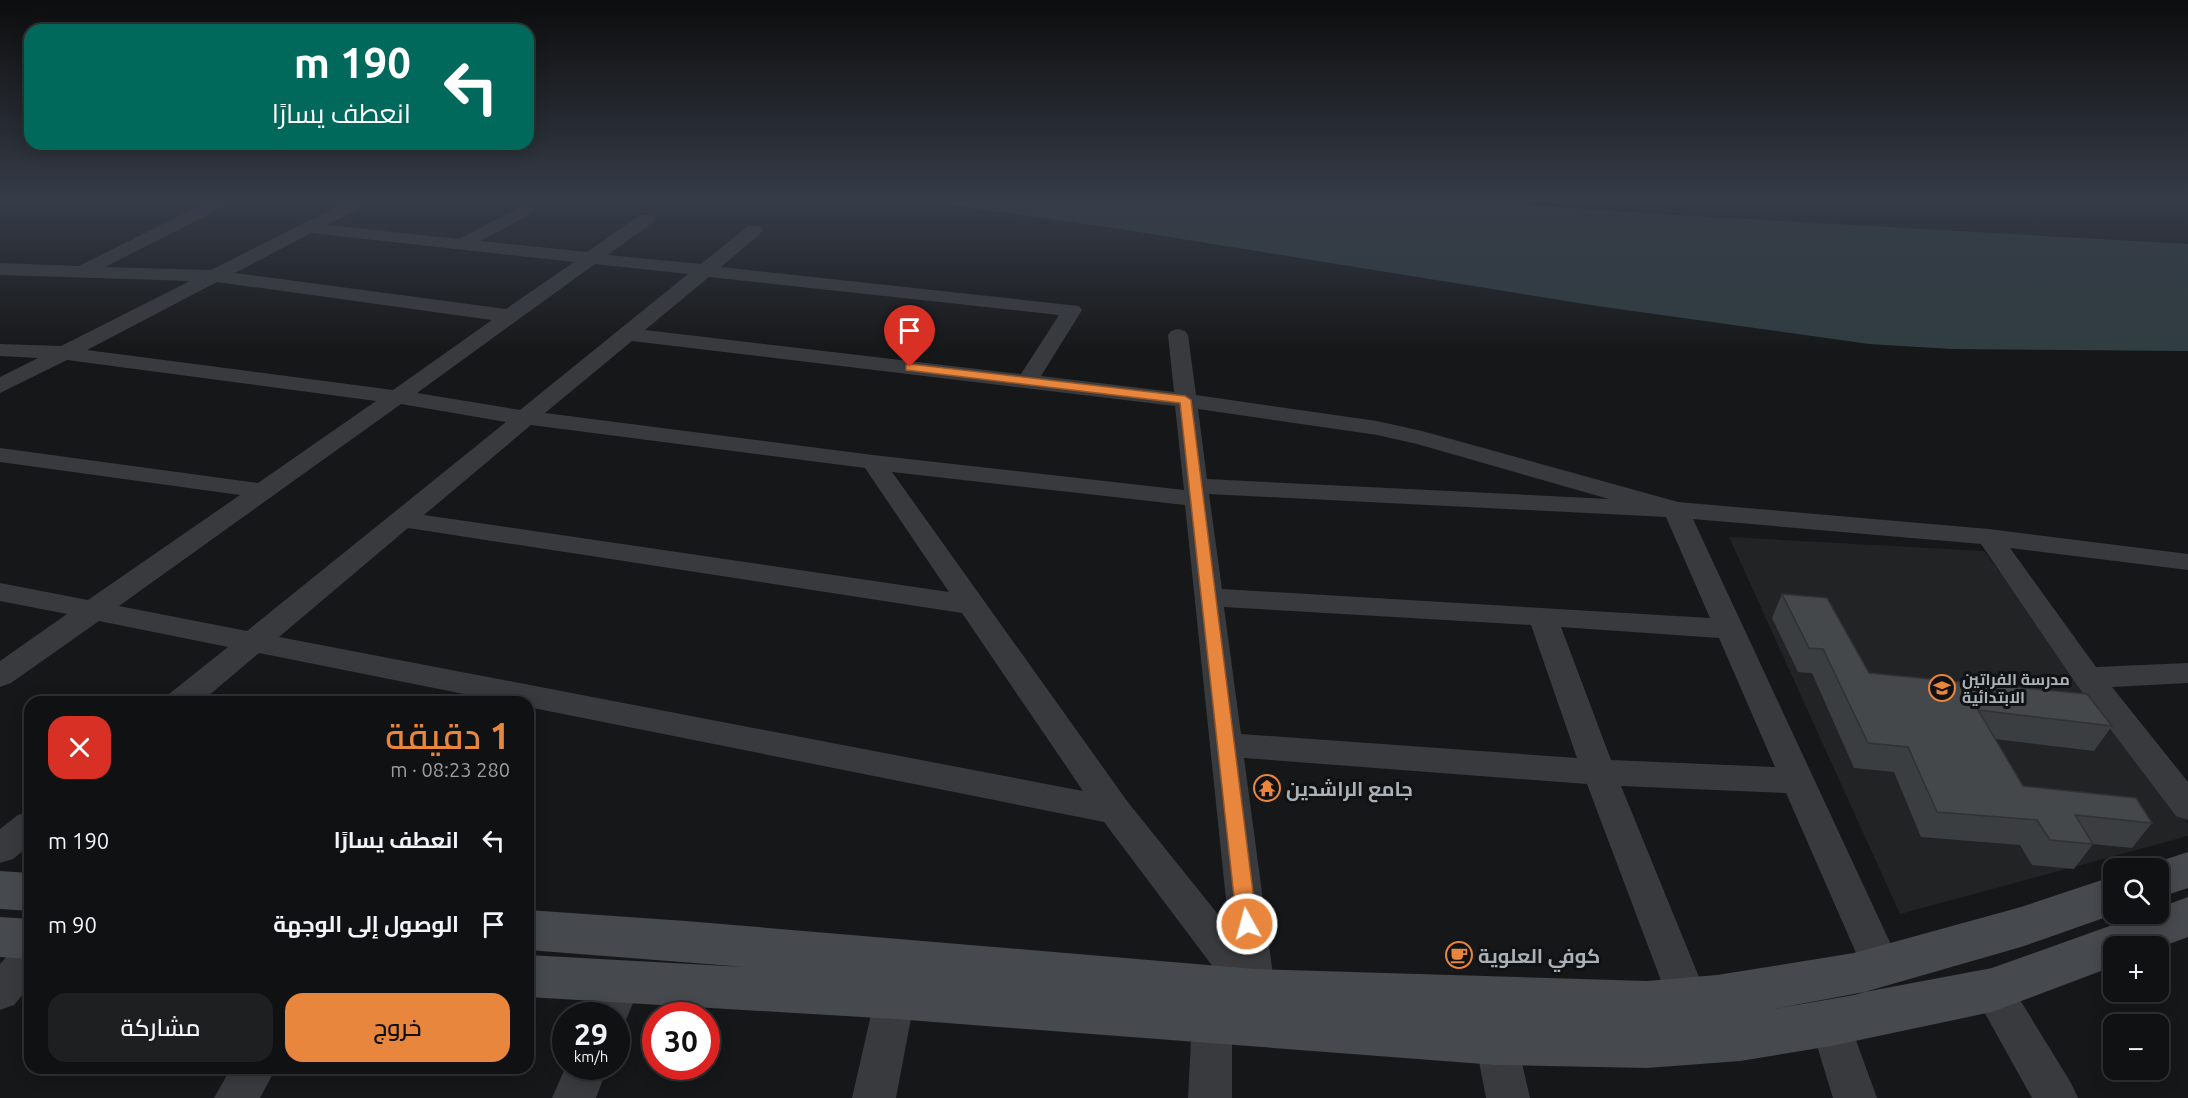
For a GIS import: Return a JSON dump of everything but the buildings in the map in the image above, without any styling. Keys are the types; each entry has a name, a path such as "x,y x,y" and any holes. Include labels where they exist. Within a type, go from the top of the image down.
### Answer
{"street":[{"path":"82,271 123,250"},
{"path":"0,386 266,250"},
{"path":"511,250 1072,310 1027,381"},
{"path":"0,676 602,250"},
{"path":"187,696 730,250"},
{"path":"0,268 216,276 510,316"},
{"path":"629,334 1185,400 1377,428 1422,438 1676,510 1881,966"},
{"path":"1178,335 1255,991"},
{"path":"0,350 65,353 397,397 527,418 873,462 1196,493 1676,510 1989,537 2188,562"},
{"path":"0,455 264,491"},
{"path":"873,462 1115,810 1255,991"},
{"path":"404,520 973,606"},
{"path":"1989,537 2088,678 2188,807"},
{"path":"0,592 96,609 252,643 526,696"},
{"path":"1208,597 1730,629"},
{"path":"1542,616 1599,772 1688,999"},
{"path":"2088,678 2188,673"},
{"path":"534,698 1115,810"},
{"path":"1226,745 1599,772 1798,781"},
{"path":"0,849 24,830"},
{"path":"2169,876 2188,870"},
{"path":"0,890 24,892"},
{"path":"534,930 686,941 1255,991 1647,1003 1717,997 1854,974 2021,927 2103,899"},
{"path":"534,978 615,999 895,997 1496,1041 1647,1044 1740,1038 1831,1023 1992,990 2188,917"},
{"path":"0,938 24,939"},
{"path":"0,992 24,965"},
{"path":"1992,990 2056,1098"},
{"path":"874,1098 895,997"},
{"path":"1210,1098 1212,1020"},
{"path":"1831,1023 1855,1098"},
{"path":"1496,1041 1508,1098"},
{"path":"236,1098 251,1074"},
{"path":"574,1098 581,1080"}],"shaded area":[{"path":"1252,250 2188,250 2188,351 1951,349 1869,344 1597,306"},
{"name":"مدرسة الفراتين الابتدائية","path":"1729,537 1984,551 2188,824 2188,836 1900,914"}],"place":[{"name":"مدرسة الفراتين الابتدائية","path":"1942,688"},
{"name":"جامع الراشدين","path":"1267,788"},
{"name":"كوفي العلوية","path":"1459,955"}],"route":[{"path":"910,367 1185,400 1247,924"}]}
